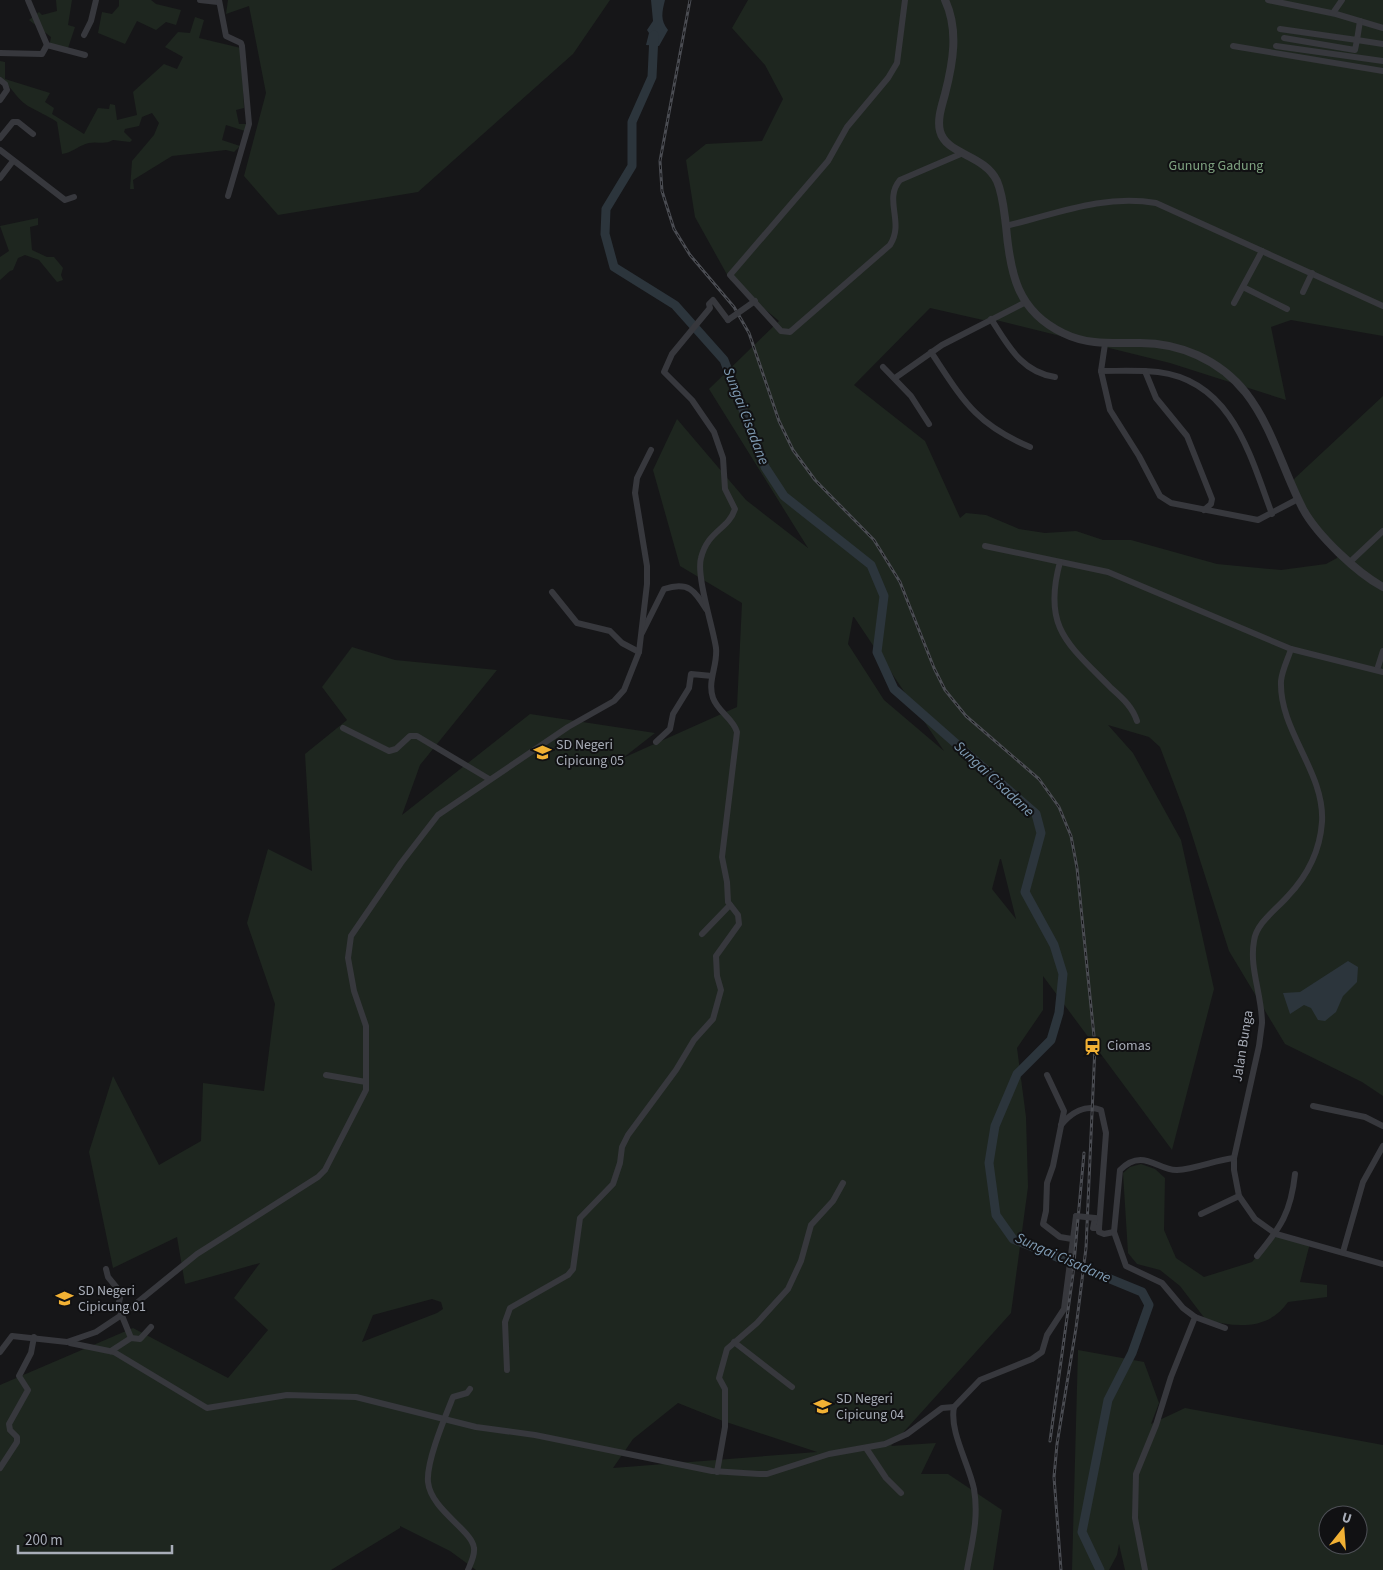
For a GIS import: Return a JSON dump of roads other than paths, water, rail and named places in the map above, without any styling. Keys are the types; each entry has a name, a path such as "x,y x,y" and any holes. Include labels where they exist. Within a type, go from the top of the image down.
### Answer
{"street":[{"path":"28,0 47,45"},
{"path":"84,35 92,21 96,0"},
{"path":"200,0 219,1 226,36 241,43 242,46 249,124 228,196"},
{"path":"906,0 897,64 888,78 847,127 828,161 730,275 781,330 790,332 890,246 897,230 893,194 900,180 963,152"},
{"path":"945,0 954,33 952,63 942,106 939,129 945,141 990,170 998,183 1006,226 1009,258 1024,303 1052,327 1064,334 1105,344 1152,343 1167,345 1203,358 1226,374 1246,393 1259,413 1285,465 1298,499 1316,528 1350,562 1383,587"},
{"path":"1268,0 1333,13 1383,28"},
{"path":"1333,13 1342,0"},
{"path":"1284,38 1354,50 1360,21"},
{"path":"1280,29 1383,44"},
{"path":"0,53 42,54 47,45"},
{"path":"47,45 85,55"},
{"path":"1232,46 1383,71"},
{"path":"1276,46 1383,61"},
{"path":"0,80 5,84 7,90 0,100"},
{"path":"0,138 13,122 18,122 33,134"},
{"path":"0,150 65,200 74,197"},
{"path":"0,178 13,161"},
{"path":"1006,226 1107,200 1143,201 1169,207 1383,306"},
{"path":"1234,303 1262,250"},
{"path":"1303,292 1312,273"},
{"path":"1243,287 1288,309"},
{"path":"507,1370 505,1322 510,1308 568,1275 573,1269 578,1248 577,1226 580,1218 613,1184 620,1163 622,1147 628,1136 676,1070 694,1040 714,1019 721,990 717,976 716,956 739,924 738,914 730,905 722,857 737,732 734,723 716,705 713,697 712,676 716,651 700,560 707,539 728,522 735,508 725,489 723,458 714,432 692,400 664,372 668,360 710,308 709,304 714,300 728,320 755,302"},
{"path":"896,378 931,352 1024,303"},
{"path":"992,319 1021,362 1035,371 1054,377"},
{"path":"1105,344 1101,371 1110,410 1139,456 1160,496 1172,503 1253,519 1263,519 1298,499"},
{"path":"931,352 971,411 1002,435 1030,448"},
{"path":"883,367 896,378 919,407 929,424"},
{"path":"1101,371 1145,371 1183,379 1218,401 1240,432 1272,514"},
{"path":"1145,371 1156,398 1181,428 1192,446 1212,497 1211,504 1204,510"},
{"path":"67,1342 96,1332 123,1314 197,1254 323,1172 365,1095 366,1026 354,991 348,958 351,936 401,863 438,815 568,727 619,696 624,690 639,652 647,572 635,493 637,478 651,450"},
{"path":"1350,562 1383,531"},
{"path":"985,546 1108,572 1291,649 1380,671 1383,651"},
{"path":"1060,562 1052,600 1059,626 1074,650 1130,706 1137,720"},
{"path":"641,637 664,589 692,589 697,592 708,612"},
{"path":"552,592 577,623 610,631 622,644 639,652"},
{"name":"Jalan Bunga","path":"1291,649 1283,671 1282,694 1288,717 1322,805 1321,833 1310,866 1301,881 1262,924 1254,939 1254,966 1262,1004 1262,1023 1259,1046 1234,1158 1234,1170 1239,1196 1255,1219 1276,1234 1383,1264"},
{"path":"656,742 670,729 673,714 689,688 691,674 712,676"},
{"path":"343,728 389,751 396,749 410,736 417,736 489,780"},
{"path":"702,934 730,905"},
{"path":"326,1075 366,1082"},
{"path":"1047,1075 1064,1111 1059,1128 1053,1166 1047,1183 1046,1211 1043,1224 1060,1237 1073,1241"},
{"path":"1313,1106 1365,1117 1383,1126"},
{"path":"1059,1128 1074,1114 1086,1108 1101,1110 1106,1133 1098,1228 1099,1232 1104,1234 1114,1232"},
{"path":"1343,1252 1363,1182 1383,1146"},
{"path":"1225,1328 1195,1317 1183,1308 1162,1283 1126,1266 1114,1232 1120,1170 1124,1166 1132,1162 1150,1160 1176,1170 1234,1158"},
{"path":"1257,1256 1276,1234 1290,1206 1296,1174"},
{"path":"717,1472 725,1428 725,1389 719,1378 727,1350 757,1324 788,1289 801,1260 811,1225 833,1201 843,1183"},
{"path":"1202,1214 1239,1196"},
{"path":"0,1352 12,1336 67,1342 111,1350 207,1408 273,1396 335,1395 378,1401 476,1427 535,1436 717,1472 767,1474 820,1457 897,1440 942,1408 954,1407 980,1380 1032,1359 1042,1352 1047,1335 1063,1312 1076,1216 1095,1218 1093,1228 1098,1228"},
{"path":"106,1269 108,1277 116,1286 120,1298 118,1306 123,1314 131,1338"},
{"path":"1146,1570 1135,1518 1136,1474 1156,1426 1171,1377 1195,1317"},
{"path":"111,1350 118,1344 131,1338 140,1339 151,1327"},
{"path":"0,1468 17,1442 17,1437 10,1430 10,1424 28,1390 19,1376 31,1353 34,1338"},
{"path":"734,1342 792,1387"},
{"path":"468,1570 473,1556 473,1545 468,1535 437,1502 428,1482 433,1456 454,1395 465,1394 470,1389"},
{"path":"954,1407 954,1424 972,1483 977,1516 968,1570"},
{"path":"866,1448 886,1478 901,1492"}],"waterway":[{"name":"Sungai Cisadane","path":"654,35 652,77 632,122 632,166 606,209 605,234 614,267 675,305 724,360 765,467 784,496 871,565 884,596 877,652 894,689 1036,814 1041,833 1025,892 1054,945 1063,974 1059,1013 1051,1040 1017,1074 995,1126 989,1163 996,1215 1013,1239 1142,1292 1149,1305 1132,1353 1108,1400 1082,1532 1100,1570"}],"railway":[{"path":"690,0 660,161 662,191 674,229 690,255 734,307 749,333 779,421 793,450 815,480 874,540 900,582 934,668 945,690 966,716 1039,779 1059,807 1071,836 1077,868 1095,1046 1086,1248 1076,1328 1057,1444 1054,1477 1061,1570"},
{"path":"1050,1441 1073,1274 1084,1153"}],"place":[{"name":"SD Negeri Cipicung 05","path":"542,753"},
{"name":"Ciomas","path":"1093,1046"},
{"name":"SD Negeri Cipicung 01","path":"64,1299"},
{"name":"SD Negeri Cipicung 04","path":"822,1407"}],"park label":[{"name":"Gunung Gadung","path":"1216,166"}]}
